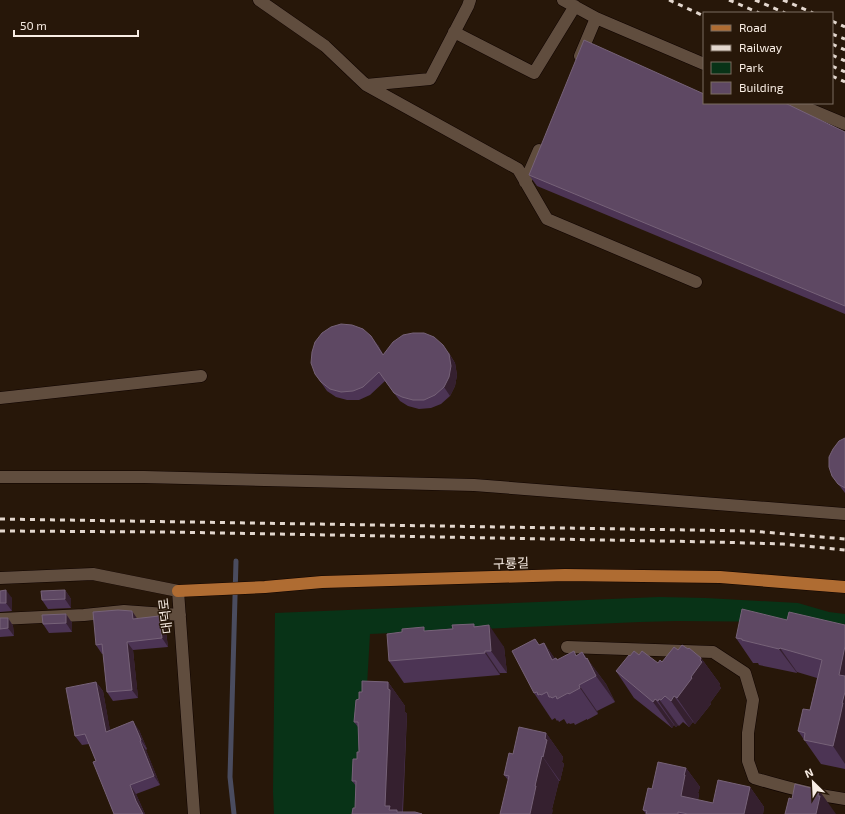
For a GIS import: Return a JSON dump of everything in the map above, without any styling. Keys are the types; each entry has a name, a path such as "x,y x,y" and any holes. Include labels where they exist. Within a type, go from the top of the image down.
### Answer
{"main road":[{"name":"구룡길","path":"178,591 265,587 322,582 573,575 720,577 845,587"}],"street":[{"path":"259,0 325,46 366,85 518,169 547,219 696,282"},
{"path":"366,85 430,79 470,0"},
{"path":"563,0 596,18 703,64"},
{"path":"454,32 534,73 574,6"},
{"path":"574,68 596,18"},
{"path":"797,104 845,124"},
{"path":"525,182 544,139"},
{"path":"0,398 201,376"},
{"path":"0,477 144,477 474,485 845,514"},
{"name":"대덕로","path":"0,578 93,574 178,591 194,814"},
{"path":"0,619 84,615 124,611 180,614"},
{"path":"567,647 713,652 744,673 753,700 748,733 748,761 754,778 779,786 845,799"}],"green space":[{"path":"659,597 798,603 829,612 845,614 845,624 803,622 677,621 370,634 360,814 274,814 275,613"}],"building":[{"path":"584,40 703,94 703,104 787,104 845,132 845,306 529,175"},
{"path":"341,324 352,325 363,329 371,336 383,355 393,342 403,335 424,333 434,337 443,345 449,354 451,366 449,377 444,387 435,395 424,400 413,400 394,393 379,372 363,387 353,391 341,392 330,389 321,382 315,374 311,363 312,352 315,342 322,333 331,327"},
{"path":"845,438 845,488 838,484 832,476 829,467 829,457 839,441"},
{"path":"6,590 6,603 0,603 0,591"},
{"path":"65,590 65,599 42,600 41,591"},
{"path":"742,609 787,620 789,612 845,625 845,646 839,675 845,676 845,692 833,746 804,740 805,733 798,731 803,709 810,710 822,660 780,648 736,638"},
{"path":"118,610 132,611 133,619 159,616 162,638 127,642 132,690 107,692 102,644 96,645 93,612"},
{"path":"66,614 66,623 43,624 42,615"},
{"path":"0,618 8,618 8,628 0,629"},
{"path":"474,624 474,627 489,625 491,651 485,651 485,653 389,661 387,634 402,632 402,629 424,627 424,631 453,629 452,625"},
{"path":"535,639 539,645 544,643 552,660 556,658 557,660 574,651 576,656 582,652 586,659 587,658 596,676 579,685 580,688 557,699 556,696 552,698 549,697 547,692 541,695 538,695 537,692 534,693 512,651"},
{"path":"682,645 688,649 689,648 701,658 700,660 702,662 677,698 674,696 671,701 665,696 658,701 655,699 653,702 616,671 634,651 639,655 642,651 658,663 660,660 662,662 674,647 678,650"},
{"path":"362,681 388,682 388,689 390,690 385,806 390,806 389,810 397,810 397,812 415,812 422,814 352,814 353,808 355,808 356,781 352,781 353,759 357,759 357,752 359,752 358,722 354,722 356,700 359,699 359,692 362,692"},
{"path":"96,682 106,732 133,721 154,776 130,785 143,814 114,814 93,762 96,761 85,734 75,736 66,688"},
{"path":"519,727 546,733 545,739 547,740 535,786 530,814 500,814 509,776 504,775 509,753 513,754"},
{"path":"658,762 686,768 681,796 713,803 718,780 750,787 744,814 688,814 678,812 678,814 646,814 647,811 643,810 648,788 652,789"},
{"path":"795,784 819,790 818,796 820,796 816,814 785,814 789,798 792,799"}],"waterway":[{"path":"234,814 230,777 236,561"}],"railway":[{"path":"669,0 703,16"},
{"path":"729,0 757,12"},
{"path":"755,0 783,12"},
{"path":"783,0 811,12"},
{"path":"833,21 845,27"},
{"path":"833,34 845,39"},
{"path":"833,44 845,50"},
{"path":"833,55 845,61"},
{"path":"833,66 845,72"},
{"path":"833,76 845,82"},
{"path":"0,519 751,531 845,539"},
{"path":"0,531 166,532 715,542 783,544 845,550"}]}
